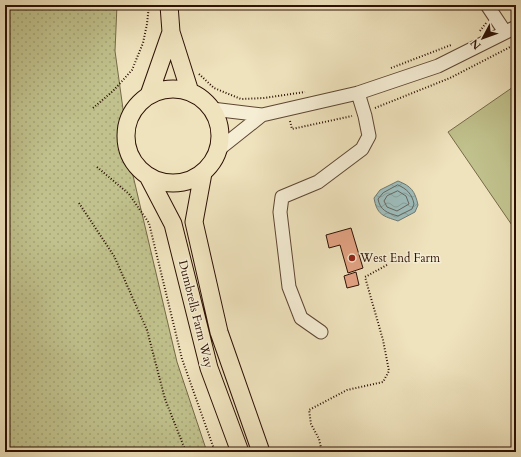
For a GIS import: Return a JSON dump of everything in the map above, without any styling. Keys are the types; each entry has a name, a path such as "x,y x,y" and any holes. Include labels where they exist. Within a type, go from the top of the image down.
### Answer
{"main road":[{"path":"169,5 171,32 190,92"},
{"path":"149,95 171,32"},
{"path":"176,89 190,92 202,99 212,109 218,122 220,136 218,150 212,163 203,173 191,181 177,184 163,183 149,178 138,169 130,157 126,144 126,130 130,116 138,104 149,95 162,90 176,89"},
{"name":"Dumbrells Farm Way","path":"203,173 194,222 219,332 261,452"},
{"name":"Dumbrells Farm Way","path":"149,178 173,224 209,368 240,452"}],"street":[{"path":"212,109 262,115 358,93 438,66 511,30 491,10"},
{"path":"321,332 301,318 289,287 280,212 282,197 318,182 362,149 369,136 358,93"},
{"path":"218,150 262,115"}],"path":[{"path":"93,108 113,91 132,70 143,43 150,5"},
{"path":"480,31 491,10 516,9"},
{"path":"385,70 454,43"},
{"path":"292,129 364,113 450,78 516,44"},
{"path":"198,73 214,88 241,98 264,98 312,90"},
{"path":"97,167 129,194 149,223 182,359 215,452"},
{"path":"79,202 114,256 147,330 165,399 186,452"},
{"path":"322,452 319,439 311,424 309,410 347,390 383,382 389,371 383,340 365,276 387,265"}],"green space":[{"path":"5,5 117,5 115,51 131,167 177,362 207,452 5,452"},
{"path":"516,85 516,231 448,132"}],"water":[{"path":"398,181 412,190 418,205 415,212 398,221 388,218 382,214 375,204 374,198 380,190"}],"building":[{"name":"West End Farm","path":"351,228 363,268 348,273 340,245 329,248 326,235"},
{"path":"356,272 359,285 347,288 344,276"}],"place":[{"name":"West End Farm","path":"352,258"}]}
